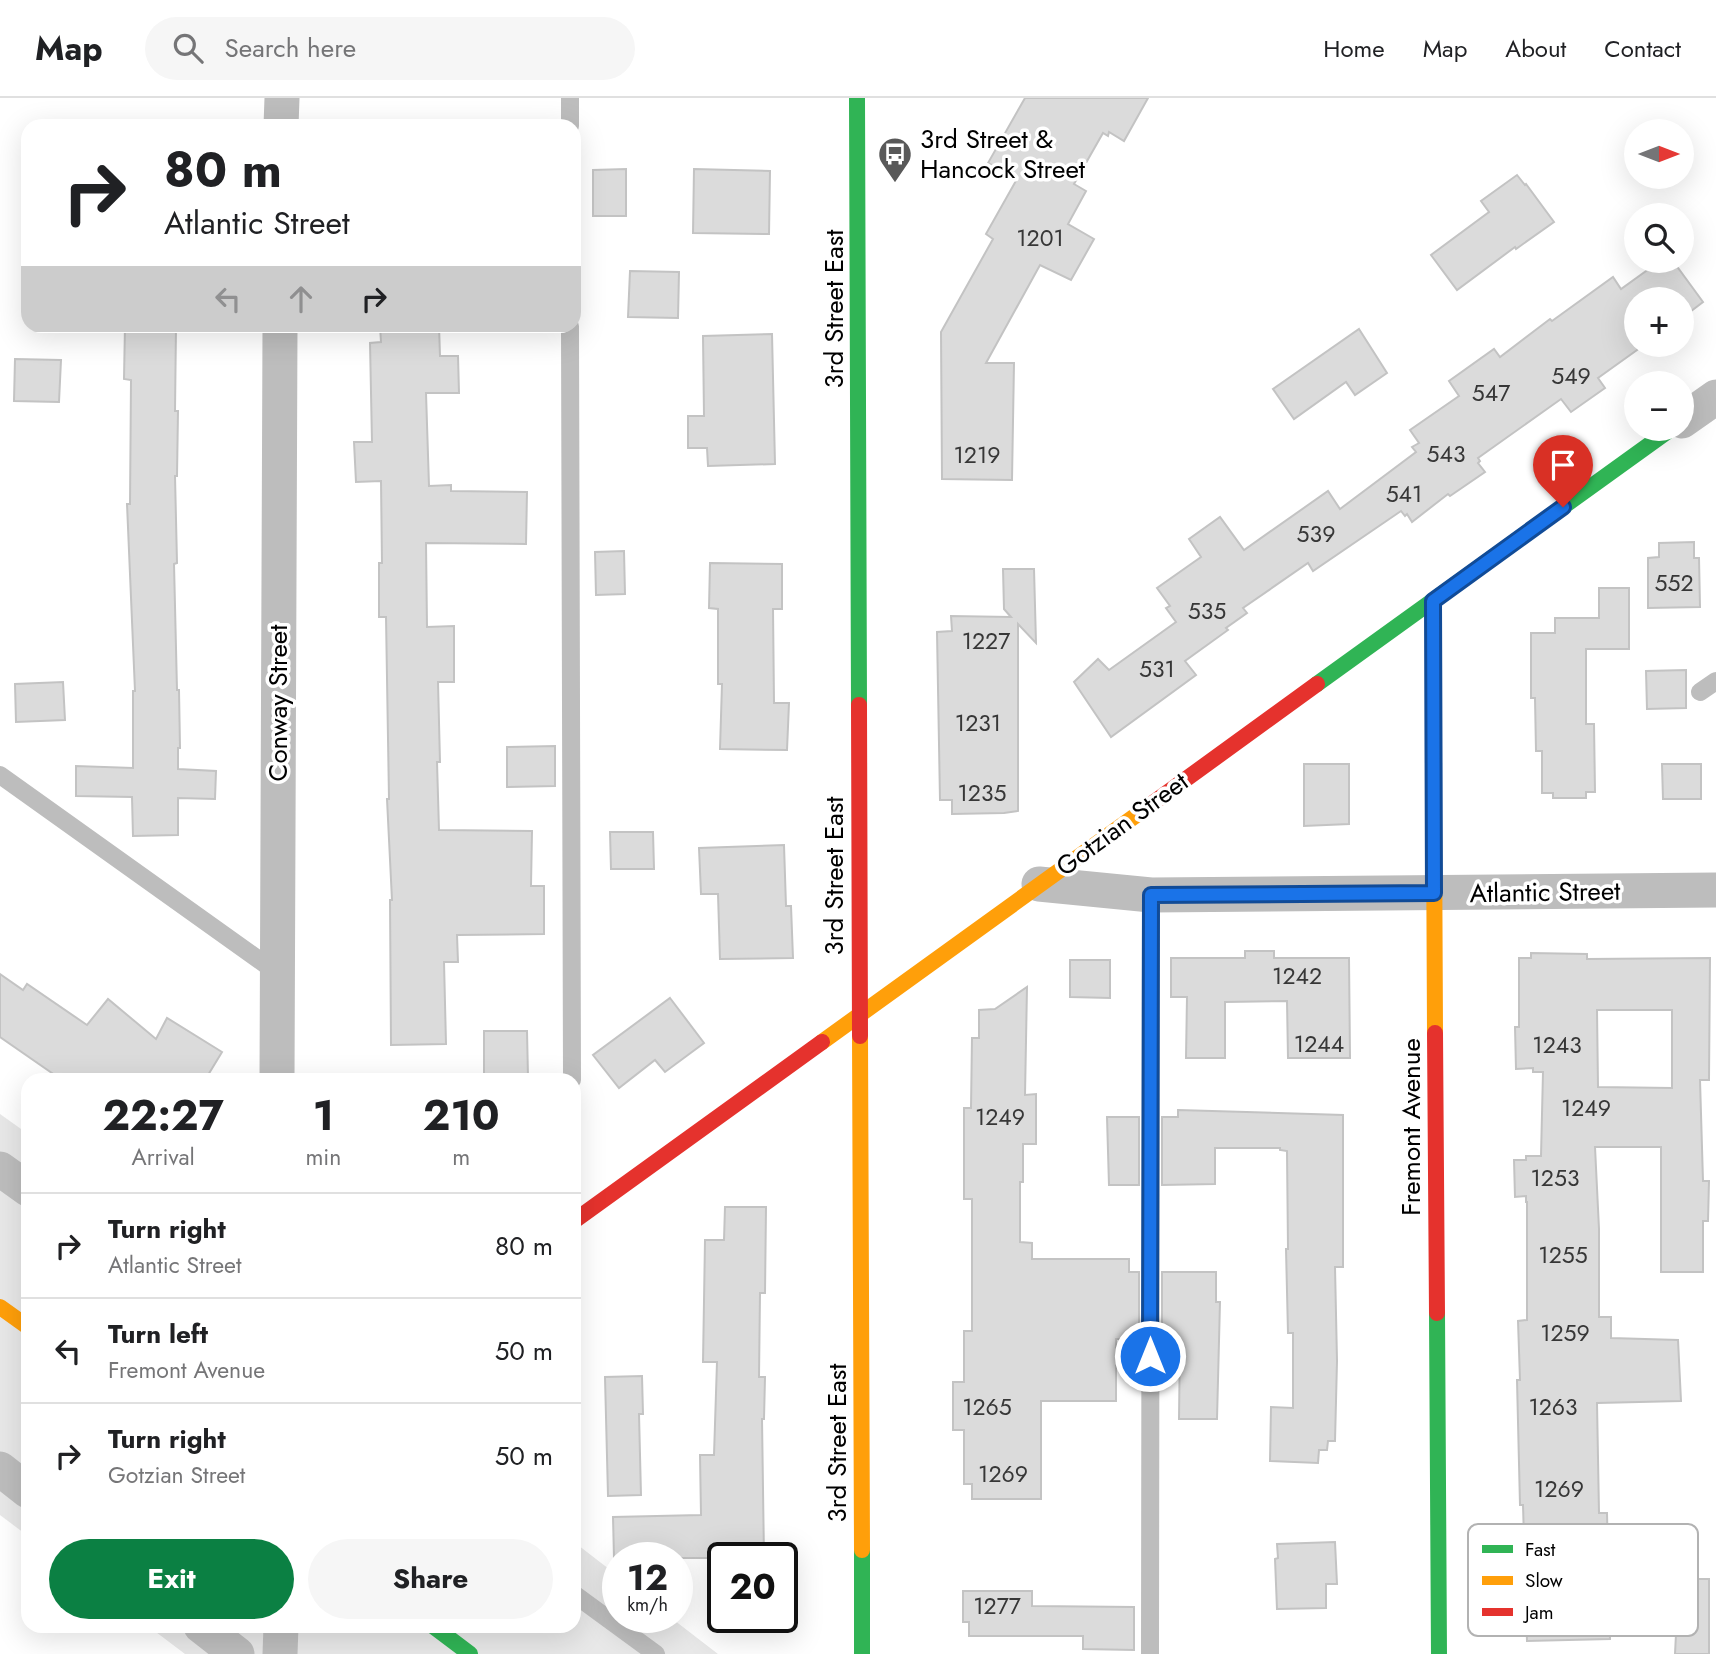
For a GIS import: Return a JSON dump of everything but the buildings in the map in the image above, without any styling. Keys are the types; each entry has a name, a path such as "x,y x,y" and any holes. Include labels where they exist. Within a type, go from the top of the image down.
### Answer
{"street":[{"path":"281,119 282,98"},
{"name":"3rd Street East","path":"857,98 862,1654"},
{"name":"Conway Street","path":"276,1073 280,333"},
{"path":"1694,413 1716,397"},
{"name":"Gotzian Street","path":"581,1216 1654,441"},
{"name":"Fremont Avenue","path":"1433,601 1439,1654"},
{"name":"Atlantic Street","path":"1039,884 1151,895 1716,890"},
{"path":"0,1169 21,1184"},
{"path":"0,1307 21,1322"},
{"path":"0,1469 21,1486"},
{"path":"210,1633 237,1654"},
{"path":"280,1654 281,1633"},
{"path":"442,1633 470,1654"}],"lane":[{"path":"570,98 570,119"},
{"path":"570,333 572,1073"},
{"path":"1700,692 1716,681"},
{"path":"0,775 276,972"},
{"path":"1150,1654 1151,895"},
{"path":"581,1599 656,1654"}],"shaded area":[{"path":"0,1114 21,1129 21,1531 0,1515"},
{"path":"581,1547 602,1564 602,1633 691,1633 718,1654 185,1654 157,1633 581,1633"}],"traffic: fast":[{"path":"857,98 859,705"},
{"path":"1317,684 1654,441"},
{"path":"1437,1313 1439,1654"},
{"path":"862,1550 862,1654"},
{"path":"442,1633 470,1654"}],"traffic: slow":[{"path":"1433,601 1435,1033"},
{"path":"822,1042 1142,811"},
{"path":"860,1036 862,1550"},
{"path":"0,1307 21,1322"}],"traffic: jam":[{"path":"1142,811 1317,684"},
{"path":"859,705 860,1036"},
{"path":"1435,1033 1437,1313"},
{"path":"581,1216 822,1042"}],"place":[{"name":"3rd Street & Hancock Street","path":"895,184"}],"route":[{"path":"1150,1356 1151,895 1434,893 1433,601 1563,507"}]}
